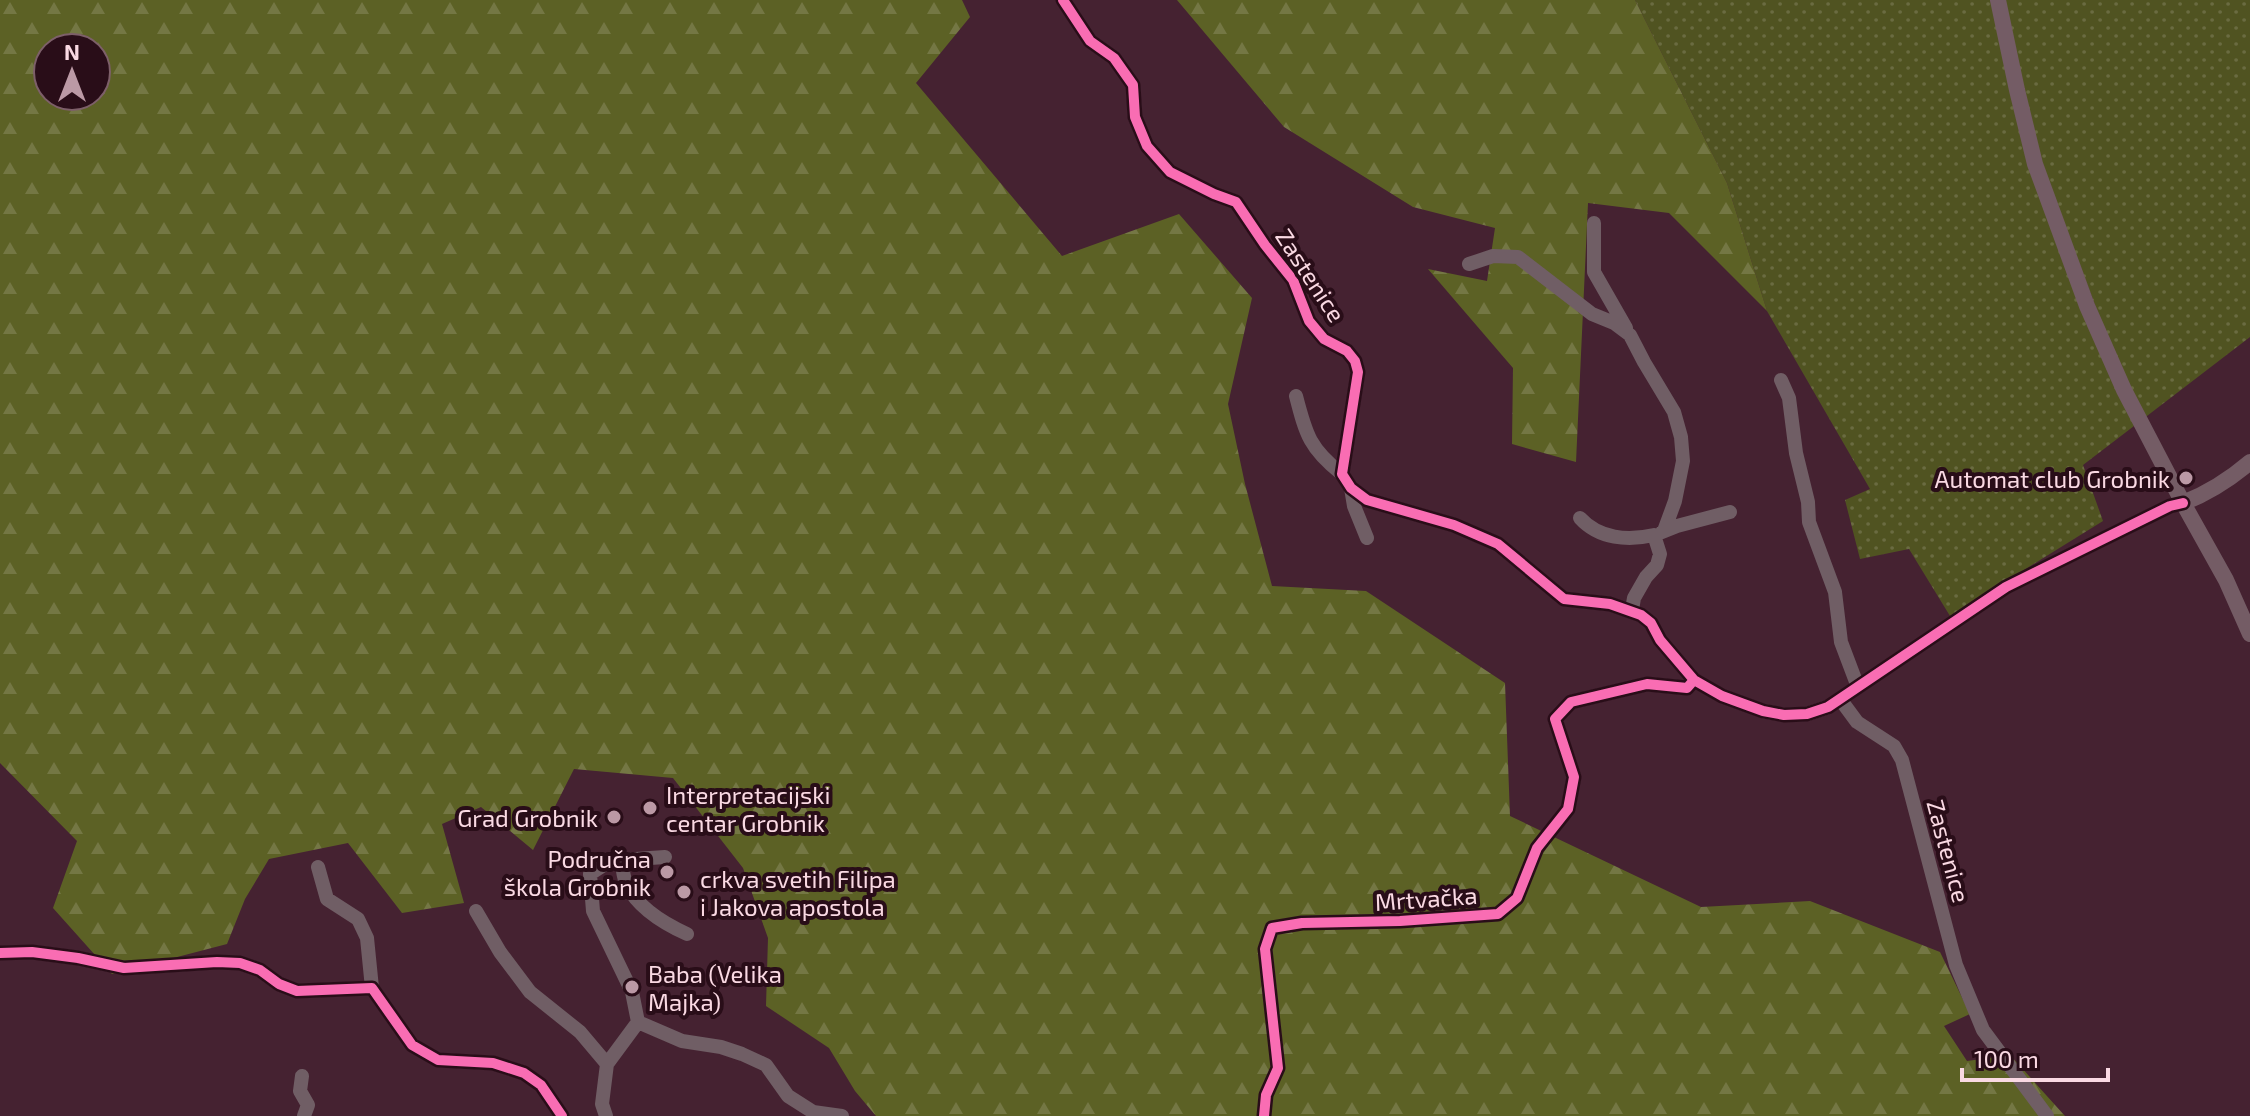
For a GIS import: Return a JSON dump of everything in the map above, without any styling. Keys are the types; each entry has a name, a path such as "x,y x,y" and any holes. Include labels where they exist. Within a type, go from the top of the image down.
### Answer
{"main road":[{"path":"1998,0 2040,178 2087,306 2118,376 2226,580 2250,634"},
{"path":"2183,503 2207,493 2250,462"}],"street":[{"name":"Zastenice","path":"1063,0 1090,41 1114,58 1133,85 1135,117 1147,146 1170,172 1236,202 1293,280 1309,321 1324,339 1347,351 1355,361 1358,372 1342,474"},
{"path":"1594,223 1594,272 1674,412 1681,437 1683,461 1675,501 1659,533 1657,565 1634,598 1632,610"},
{"path":"1469,264 1493,256 1518,257 1592,314 1614,323 1630,335"},
{"path":"1781,380 1789,398 1809,522 1835,592 1841,642 1858,687"},
{"path":"1296,396 1303,421 1322,459 1367,500 1454,525 1498,544 1564,599 1610,604 1632,610 1651,623 1660,640 1694,680 1722,696 1784,715 1807,714 1828,707 2006,587 2170,506 2183,503"},
{"path":"1351,488 1354,506 1367,538"},
{"path":"1580,518 1598,533 1639,539 1730,512"},
{"name":"Mrtvačka","path":"1264,1116 1266,1095 1278,1068 1265,949 1272,928 1302,923 1400,921 1498,914 1517,898 1537,848 1568,809 1574,777 1555,719 1571,702 1647,684 1687,688 1694,680"},
{"name":"Zastenice","path":"1840,699 1857,722 1894,746 1902,760 1956,965 1986,1035 2047,1116"},
{"path":"606,1116 602,1104 607,1064 638,1022 632,992 593,911 590,874 610,861 665,857"},
{"path":"621,860 625,883 633,895 649,911 687,934"},
{"path":"318,867 327,899 358,919 367,938 372,988 412,1045 438,1060 493,1063 524,1073 541,1085 562,1116"},
{"path":"476,911 500,952 530,992 580,1032 607,1064"},
{"path":"0,953 32,952 124,968 240,963 260,970 279,984 297,991 372,988"},
{"path":"638,1022 682,1041 721,1047 766,1065 788,1096 813,1112 842,1116"},
{"path":"302,1076 300,1091 308,1105 304,1116"}],"green space":[{"path":"0,0 962,0 970,17 916,83 1062,256 1179,214 1252,298 1228,404 1272,586 1366,591 1505,683 1510,816 1701,907 1810,901 1940,952 1970,1014 1944,1026 1967,1061 2010,1055 2065,1116 876,1116 855,1091 829,1048 766,1006 768,938 743,868 673,778 574,769 533,850 481,807 442,824 464,903 402,913 348,843 269,859 245,899 227,944 112,974 53,908 77,841 0,763"},
{"path":"1177,0 1635,0 1727,183 1767,311 1669,213 1588,203 1576,462 1512,444 1513,368 1428,269 1487,281 1495,228 1413,207 1284,127"},
{"path":"1635,0 1992,0 2008,80 2134,426 2083,465 2103,521 1950,616 1909,549 1860,559 1845,500 1870,489 1767,311 1727,183"},
{"path":"2004,0 2250,0 2250,337 2143,419 2112,350 2039,157"}],"cycle path":[{"path":"1063,0 1090,41 1114,58 1133,85 1135,117 1147,146 1170,172 1236,202 1293,280 1309,321 1324,339 1347,351 1355,361 1358,372 1342,474 1351,488 1367,500 1454,525 1498,544 1564,599 1610,604 1641,615 1651,623 1660,640 1694,680 1722,696 1784,715 1807,714 1828,707 2006,587 2170,506 2183,503"},
{"path":"1264,1116 1266,1095 1278,1068 1265,949 1272,928 1302,923 1400,921 1498,914 1517,898 1537,848 1568,809 1574,777 1555,719 1571,702 1647,684 1687,688 1694,680"},
{"path":"0,953 32,952 124,968 240,963 260,970 279,984 297,991 372,988 412,1045 438,1060 493,1063 524,1073 541,1085 562,1116"}],"place":[{"name":"Automat club Grobnik","path":"2186,478"},
{"name":"Interpretacijski centar Grobnik","path":"650,808"},
{"name":"Grad Grobnik","path":"614,817"},
{"name":"Područna škola Grobnik","path":"667,872"},
{"name":"crkva svetih Filipa i Jakova apostola","path":"684,892"},
{"name":"Baba (Velika Majka)","path":"632,987"}]}
